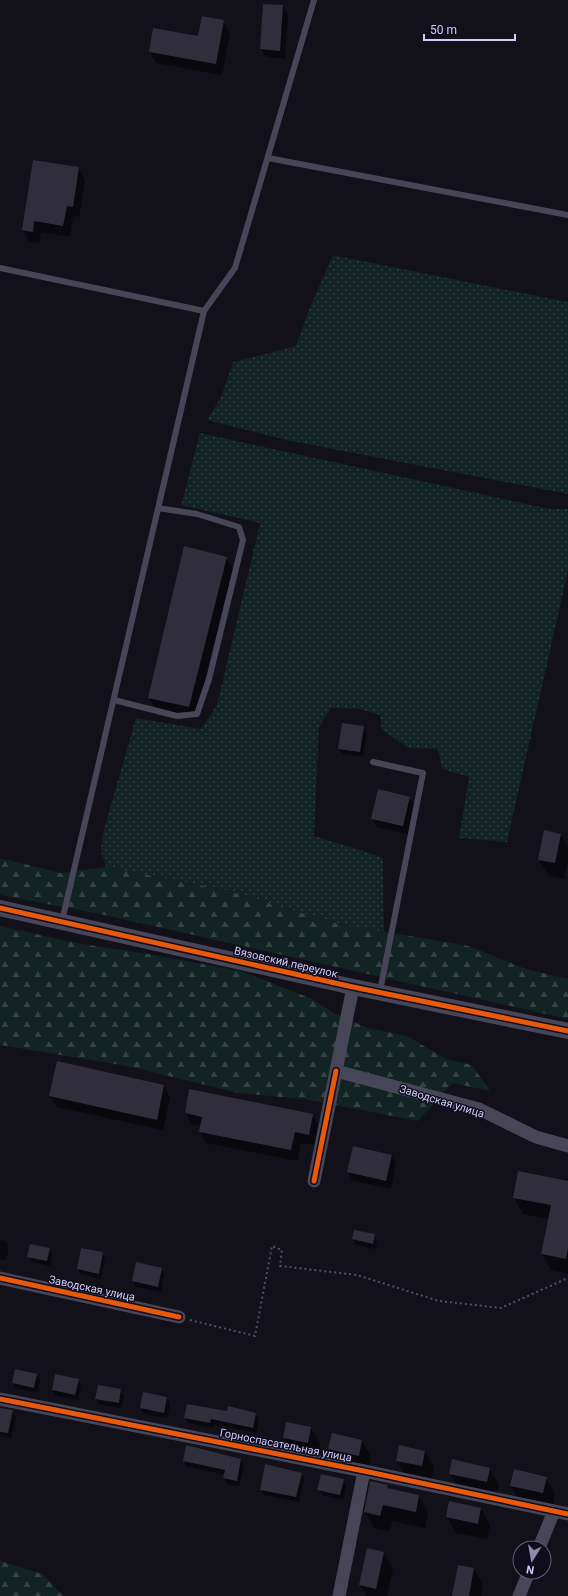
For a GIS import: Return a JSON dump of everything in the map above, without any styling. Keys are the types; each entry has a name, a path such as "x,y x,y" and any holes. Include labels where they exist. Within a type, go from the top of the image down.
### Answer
{"street":[{"name":"Вязовский переулок","path":"0,908 380,993 568,1031"},
{"path":"314,1181 353,987"},
{"name":"Заводская улица","path":"336,1071 479,1109 536,1137 568,1146"},
{"name":"Заводская улица","path":"0,1278 179,1317"},
{"name":"Горноспасательная улица","path":"0,1399 364,1471 568,1514"},
{"path":"339,1596 364,1471"},
{"path":"542,1540 554,1511"},
{"path":"519,1596 526,1580"}],"lane":[{"path":"62,921 204,311 236,268 314,0"},
{"path":"268,158 568,214"},
{"path":"0,268 204,311"},
{"path":"114,700 177,716 197,714 209,679 243,540 240,527 196,514 158,508"},
{"path":"373,762 423,773 380,993"}],"path":[{"path":"179,1317 255,1336 272,1246 282,1250 280,1266 357,1275 440,1301 501,1308 568,1278"}],"green space":[{"path":"333,255 568,302 568,494 291,441 207,420 221,397 233,362 296,346 308,312"},
{"path":"200,433 550,509 568,509 568,571 507,842 459,838 469,777 442,769 438,749 409,748 382,730 380,715 359,709 331,708 319,727 314,836 383,858 384,932 339,924 225,890 106,867 101,851 103,832 136,718 201,729 217,705 260,523 181,505"},
{"path":"0,858 61,873 106,867 225,890 339,924 469,946 526,969 568,979 568,1019 104,915 0,895"},
{"path":"0,926 76,943 149,954 241,971 310,998 334,1013 368,1028 407,1036 446,1059 472,1065 490,1091 452,1083 418,1121 304,1099 238,1093 127,1066 0,1045"},
{"path":"0,1561 43,1574 63,1596 0,1596"}],"building":[{"path":"263,4 283,5 280,51 260,49"},
{"path":"202,16 224,20 216,64 149,52 153,28 198,36"},
{"path":"33,160 79,167 73,207 67,206 63,226 34,221 33,232 22,230"},
{"path":"184,546 227,557 189,707 148,698"},
{"path":"342,723 364,726 360,752 338,749"},
{"path":"378,789 410,797 403,826 371,819"},
{"path":"544,830 561,834 555,863 538,860"},
{"path":"57,1061 164,1085 157,1120 49,1096"},
{"path":"189,1089 313,1114 309,1135 295,1132 291,1150 199,1132 202,1117 185,1113"},
{"path":"353,1146 392,1155 386,1181 347,1172"},
{"path":"518,1171 568,1181 568,1248 566,1259 541,1254 551,1205 513,1198"},
{"path":"354,1230 375,1234 373,1244 352,1239"},
{"path":"30,1244 50,1248 47,1261 27,1257"},
{"path":"81,1248 103,1252 99,1274 77,1269"},
{"path":"136,1262 162,1268 158,1287 132,1281"},
{"path":"15,1369 37,1374 34,1388 12,1383"},
{"path":"55,1374 79,1379 75,1395 52,1390"},
{"path":"98,1385 121,1389 119,1403 95,1399"},
{"path":"143,1392 167,1397 164,1413 140,1408"},
{"path":"187,1404 227,1411 228,1406 256,1413 253,1428 211,1419 210,1423 184,1418"},
{"path":"0,1408 13,1410 8,1433 0,1432"},
{"path":"286,1422 311,1427 308,1443 283,1438"},
{"path":"332,1433 362,1440 359,1456 328,1449"},
{"path":"186,1445 241,1459 237,1481 223,1478 225,1470 183,1461"},
{"path":"399,1445 425,1451 422,1466 396,1461"},
{"path":"452,1459 490,1468 487,1482 449,1474"},
{"path":"265,1464 302,1473 296,1497 260,1490"},
{"path":"514,1469 547,1477 543,1493 510,1486"},
{"path":"321,1474 344,1479 340,1495 317,1490"},
{"path":"370,1481 388,1485 387,1488 419,1495 416,1512 383,1505 380,1516 364,1512"},
{"path":"449,1501 481,1508 478,1524 446,1517"},
{"path":"367,1548 384,1552 376,1589 359,1585"},
{"path":"458,1565 474,1568 469,1596 452,1596"}],"cycle path":[{"path":"0,908 353,987 568,1031"},
{"path":"314,1181 336,1071"},
{"path":"0,1278 179,1317"},
{"path":"0,1399 364,1471 568,1514"}]}
